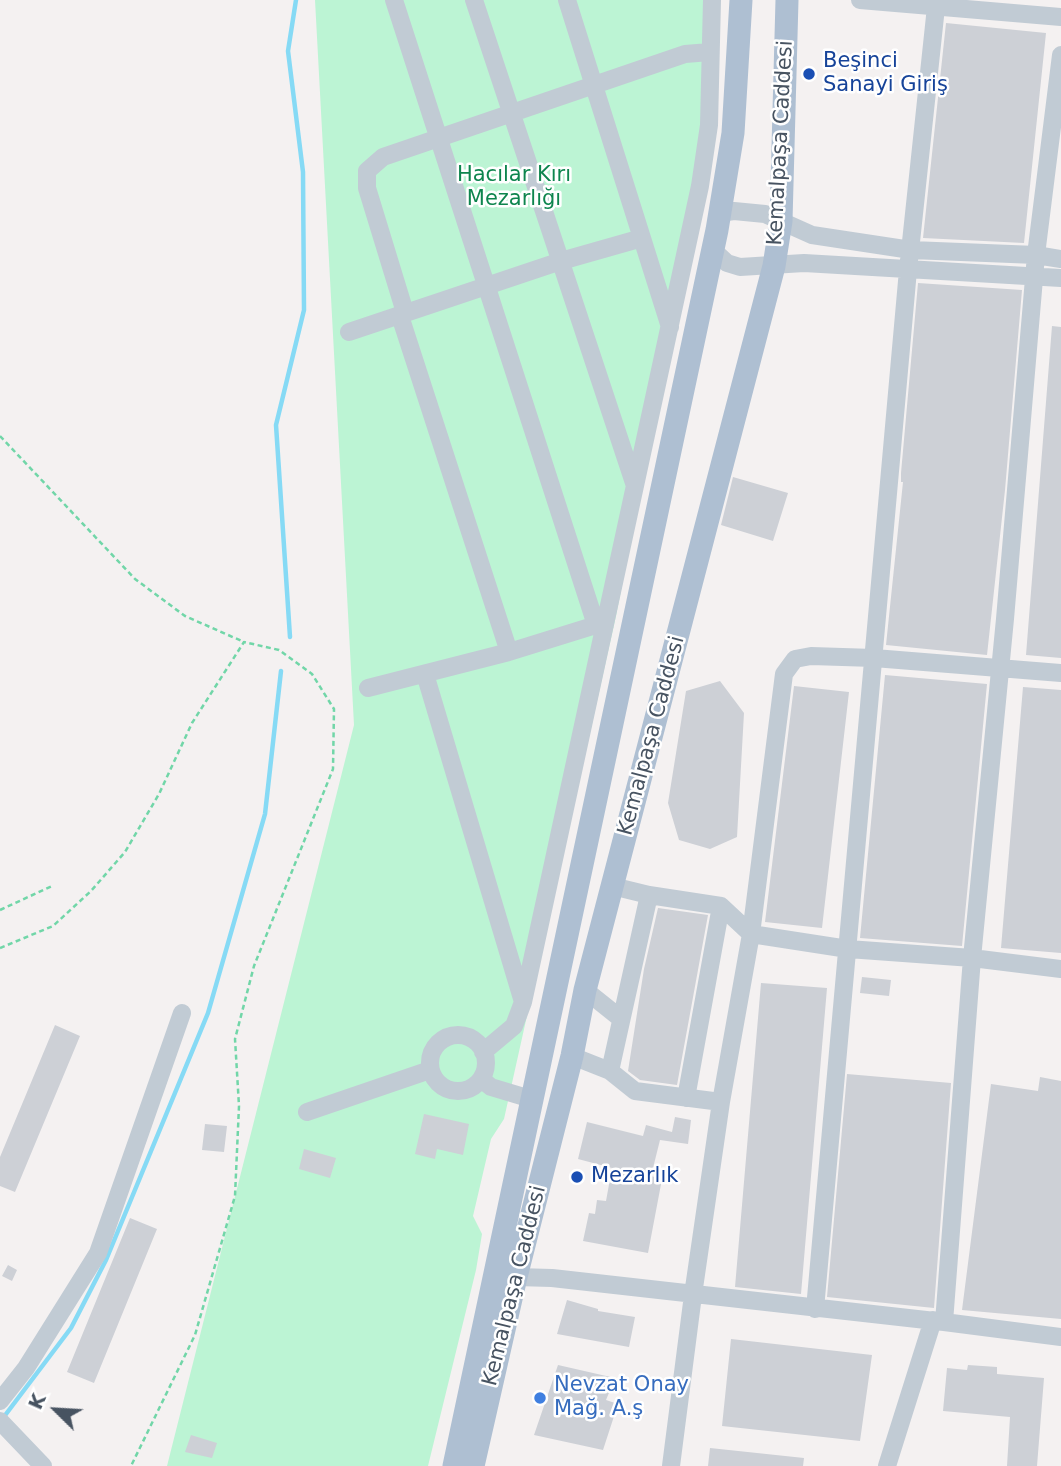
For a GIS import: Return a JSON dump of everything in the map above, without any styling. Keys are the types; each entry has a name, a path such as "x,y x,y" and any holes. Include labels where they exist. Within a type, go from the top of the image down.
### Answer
{"main road":[{"name":"Kemalpaşa Caddesi","path":"454,1466 713,250 733,133 741,0"},
{"name":"Kemalpaşa Caddesi","path":"473,1466 516,1278 572,1056 585,990 774,266 781,221 787,0"}],"street":[{"path":"394,0 486,286 601,625"},
{"path":"474,0 635,486"},
{"path":"567,0 670,328"},
{"path":"484,1052 514,1026 523,1002 601,625 670,328 700,186 709,125 712,0"},
{"path":"860,0 936,7 964,4 1061,17"},
{"path":"815,1309 908,270 936,7"},
{"path":"509,652 401,318 404,309 367,188 366,175 374,162 383,157 685,54 710,52"},
{"path":"887,1466 939,1321 1034,275 1061,55"},
{"path":"720,213 747,211 765,214 812,235 911,250 1036,255 1061,259"},
{"path":"349,332 561,261 642,238"},
{"path":"713,250 727,264 740,267 804,262 1061,278"},
{"path":"368,688 601,625"},
{"path":"671,1466 721,1102 751,934 785,674 795,659 811,656 874,658 1061,673"},
{"path":"425,674 523,1002"},
{"path":"612,886 649,895 721,906 751,934 848,949 972,958 1061,969"},
{"path":"610,1071 649,895"},
{"path":"686,1098 721,906"},
{"path":"585,990 620,1018"},
{"path":"0,1401 26,1368 98,1253 182,1013"},
{"path":"453,1035 471,1038 484,1052 485,1071 481,1079 467,1090 448,1090 440,1086 430,1070 432,1052 437,1044 453,1035"},
{"path":"572,1056 610,1071 635,1091 721,1102"},
{"path":"307,1112 430,1070"},
{"path":"481,1079 491,1087 531,1099"},
{"path":"516,1278 552,1278 1061,1337"},
{"path":"4,1424 43,1466"}],"path":[{"path":"0,436 135,579 186,616 244,642 279,650 312,674 334,709 333,769 254,966 235,1039 239,1106 235,1196 195,1335 131,1466"},
{"path":"0,948 53,926 90,891 125,852 159,794 192,723 244,642"},
{"path":"0,910 52,886"}],"green space":[{"name":"Hacılar Kırı Mezarlığı","path":"315,0 716,0 715,115 616,616 504,1119 491,1139 473,1216 482,1234 476,1270 428,1466 167,1466 354,725"}],"building":[{"path":"946,23 1046,33 1024,243 923,238"},
{"path":"918,283 1022,290 1005,490 987,655 886,645 903,482 901,473"},
{"path":"1052,326 1061,327 1061,658 1026,655"},
{"path":"733,477 788,493 773,541 721,525"},
{"path":"885,675 987,684 962,946 860,938"},
{"path":"720,681 744,713 737,837 710,849 679,840 668,803 686,691"},
{"path":"794,686 849,692 822,928 765,922"},
{"path":"1023,687 1061,690 1061,953 1001,948"},
{"path":"658,908 708,915 677,1085 640,1080 628,1071 644,969"},
{"path":"862,977 891,980 889,996 860,993"},
{"path":"761,983 827,988 801,1294 735,1287"},
{"path":"55,1025 80,1036 15,1192 0,1186 0,1157"},
{"path":"847,1074 951,1083 934,1308 827,1297"},
{"path":"1040,1077 1061,1081 1061,1319 962,1310 991,1084 1038,1091"},
{"path":"424,1114 469,1124 463,1155 437,1149 435,1159 415,1154"},
{"path":"675,1117 691,1120 688,1144 660,1140 651,1176 662,1179 648,1253 583,1241 589,1213 595,1214 597,1200 606,1201 612,1168 578,1159 587,1122 643,1136 646,1125 672,1132"},
{"path":"205,1124 227,1126 224,1152 202,1150"},
{"path":"304,1149 336,1158 330,1178 299,1169"},
{"path":"130,1218 157,1229 94,1383 67,1372"},
{"path":"8,1265 17,1270 12,1281 2,1276"},
{"path":"567,1300 598,1311 635,1317 629,1347 557,1334"},
{"path":"731,1339 872,1355 860,1441 722,1426"},
{"path":"558,1365 615,1378 606,1400 618,1404 603,1450 534,1435"},
{"path":"968,1365 997,1367 997,1374 1044,1378 1037,1466 1007,1466 1010,1417 943,1411 947,1368 967,1370"},
{"path":"191,1435 217,1443 212,1458 185,1452"},
{"path":"710,1448 804,1458 803,1466 708,1466"}],"waterway":[{"path":"290,637 276,425 304,310 303,172 288,51 296,0"},
{"path":"3,1418 71,1328 106,1260 208,1013 265,814 281,671"}],"place":[{"name":"Beşinci Sanayi Giriş","path":"809,74"},
{"name":"Mezarlık","path":"577,1177"},
{"name":"Nevzat Onay Mağ. A.ş","path":"540,1398"}]}
